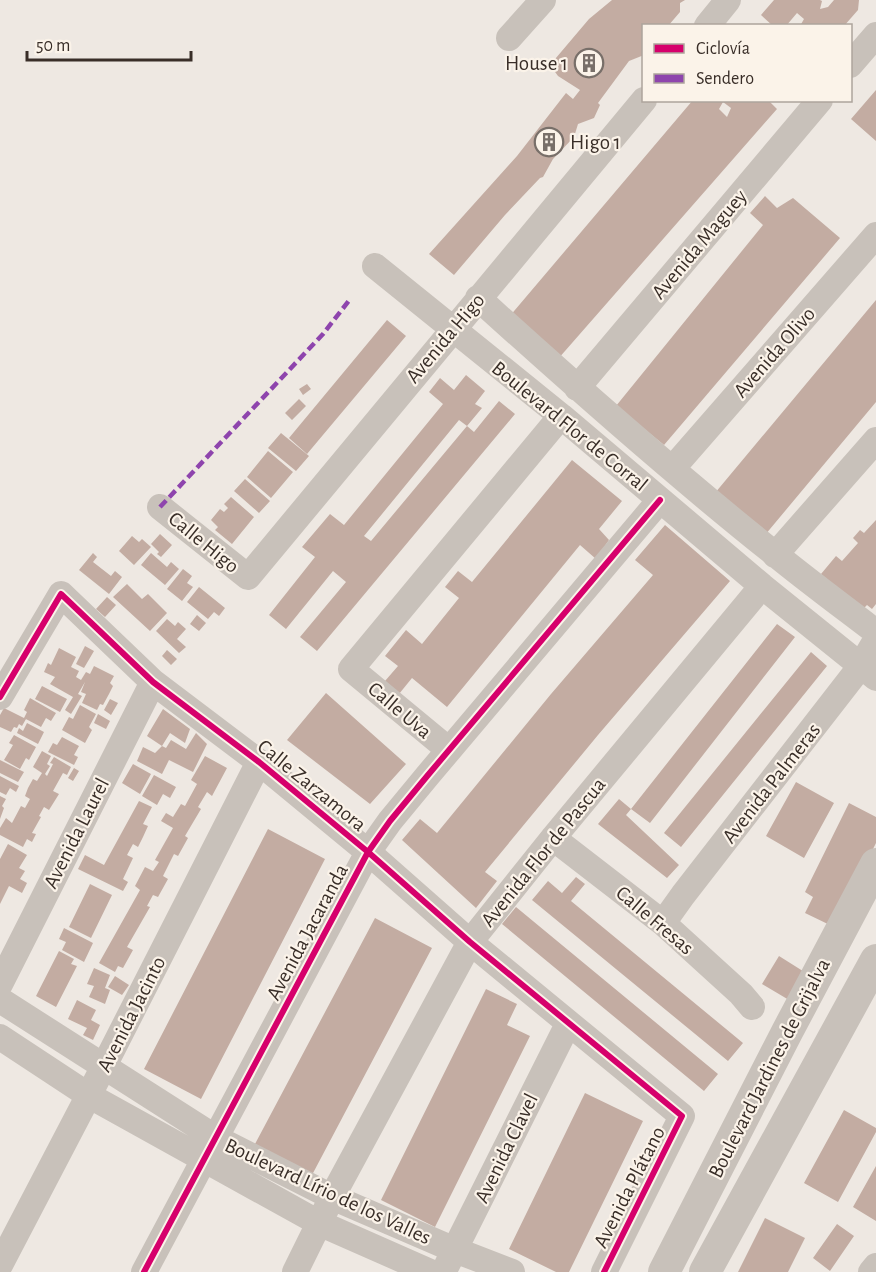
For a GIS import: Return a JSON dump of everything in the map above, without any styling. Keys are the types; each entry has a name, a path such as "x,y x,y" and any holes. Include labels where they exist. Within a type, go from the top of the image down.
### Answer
{"street":[{"path":"509,39 543,0"},
{"path":"709,24 728,0"},
{"path":"852,63 876,35"},
{"name":"Avenida Higo","path":"248,577 642,102"},
{"name":"Avenida Maguey","path":"577,388 818,102"},
{"name":"Avenida Olivo","path":"672,469 876,235"},
{"name":"Boulevard Flor de Corral","path":"375,266 561,416 762,586 868,672"},
{"name":"Boulevard Flor de Corral","path":"478,298 577,388 672,469 775,555 876,632"},
{"name":"Calle Uva","path":"449,750 351,669 561,416"},
{"path":"775,555 876,440"},
{"name":"Avenida Jacaranda","path":"144,1272 368,852 390,820 660,500"},
{"name":"Calle Higo","path":"160,507 248,577"},
{"name":"Avenida Flor de Pascua","path":"295,1272 332,1197 470,942 762,586"},
{"name":"Calle Zarzamora","path":"0,697 61,594 153,682 260,762 368,852 470,942 682,1116"},
{"name":"Avenida Palmeras","path":"663,923 682,895 868,672 876,640"},
{"name":"Avenida Laurel","path":"0,984 153,682"},
{"name":"Avenida Jacinto","path":"0,1265 260,762"},
{"name":"Calle Fresas","path":"553,838 663,923 741,994 752,1007"},
{"name":"Boulevard Jardines de Grijalva","path":"664,1272 876,864"},
{"name":"Boulevard Jardines de Grijalva","path":"705,1272 876,960"},
{"name":"Boulevard Lírio de los Valles","path":"0,1000 104,1066 210,1149 319,1223 430,1272"},
{"name":"Avenida Clavel","path":"449,1261 568,1023"},
{"name":"Boulevard Lírio de los Valles","path":"0,1037 88,1095 210,1149 332,1197 449,1261 512,1272"},
{"name":"Avenida Plátano","path":"604,1272 682,1116"},
{"path":"871,1272 876,1266"}],"building":[{"path":"612,0 685,0 680,3 680,12 670,24 642,24 642,56 629,61 598,103 600,105 594,118 578,124 574,137 553,159 543,177 505,215 454,275 429,254 517,156 566,93 573,99 580,90 558,76 550,65 589,19"},
{"path":"774,0 820,0 822,1 820,9 828,7 834,0 859,0 858,10 846,24 801,24 804,19 797,13 788,24 771,24 761,15"},
{"path":"876,90 876,141 851,119"},
{"path":"691,102 723,102 770,102 777,109 558,359 509,317","holes":["723,102 731,108 727,117 719,109"]},
{"path":"765,196 777,208 793,198 840,238 664,445 616,406 763,225 750,213"},
{"path":"876,300 876,402 765,535 715,493"},
{"path":"387,320 406,336 307,454 289,438"},
{"path":"466,375 485,391 475,404 482,408 467,426 474,432 499,401 515,414 317,651 300,637 346,582 333,571 286,629 269,615 315,557 302,547 330,514 344,525 443,404 429,392 440,378 454,390","holes":["459,420 467,426 371,541 364,536"]},
{"path":"307,384 311,389 303,395 299,389"},
{"path":"299,399 306,406 292,420 285,413"},
{"path":"281,433 309,456 296,471 268,448"},
{"path":"268,451 293,472 271,498 247,477"},
{"path":"572,460 622,501 599,529 609,540 596,559 580,545 447,707 412,678 399,694 385,681 398,666 385,656 406,630 422,644 459,598 445,587 458,571 472,582"},
{"path":"245,479 270,501 259,513 234,491"},
{"path":"231,497 254,517 232,544 215,530 218,527 211,520 220,509 224,512 228,508 224,504"},
{"path":"876,520 876,604 872,609 867,605 862,610 821,574 836,556 842,561 858,543 853,538 860,530 864,533"},
{"path":"665,525 730,581 485,872 497,881 476,908 402,840 420,819 437,833 551,694 653,575 635,560"},
{"path":"160,534 172,545 161,557 151,544"},
{"path":"132,536 139,542 142,539 151,547 134,565 119,551"},
{"path":"93,553 97,557 93,562 111,576 115,571 122,577 109,594 79,570"},
{"path":"151,553 167,567 171,562 179,569 165,585 141,565"},
{"path":"183,569 192,576 187,583 193,587 182,601 167,589"},
{"path":"127,584 142,599 148,594 167,613 150,631 113,597"},
{"path":"199,587 225,608 219,616 214,612 208,619 187,602"},
{"path":"107,597 116,605 105,617 96,609"},
{"path":"197,615 206,623 199,631 190,624"},
{"path":"167,619 175,626 178,622 186,629 177,639 186,647 179,653 156,631"},
{"path":"777,624 795,637 650,823 631,809"},
{"path":"85,646 94,651 84,668 76,664"},
{"path":"59,648 76,657 71,667 79,671 76,677 81,680 86,672 90,674 94,666 114,676 110,683 113,686 109,694 97,710 82,703 86,694 81,692 85,682 78,694 82,696 71,714 65,710 73,697 50,684 55,677 44,672 48,663 51,665"},
{"path":"167,650 177,659 171,665 162,656"},
{"path":"811,652 827,666 681,847 664,833"},
{"path":"42,686 67,699 60,712 35,699"},
{"path":"326,693 406,764 370,804 287,740"},
{"path":"30,698 56,713 51,721 46,718 41,727 24,718 27,712 24,710"},
{"path":"110,699 118,703 111,715 104,710"},
{"path":"80,705 96,714 89,727 92,730 85,743 62,730 69,717 73,719"},
{"path":"4,708 26,719 22,726 19,724 11,732 0,727 0,715"},
{"path":"163,709 190,729 185,743 170,733 162,746 147,736"},
{"path":"98,714 110,721 106,729 94,723"},
{"path":"27,723 44,732 38,744 17,733 19,728 23,731"},
{"path":"196,733 207,744 193,772 169,760 162,774 137,761 143,747 155,753 162,746 166,748 171,740 186,749"},
{"path":"14,735 36,747 29,760 26,758 20,769 4,760 13,745 9,743"},
{"path":"62,737 79,746 74,755 78,757 74,765 48,752 53,743 57,745"},
{"path":"42,751 51,756 47,764 50,766 45,774 47,776 54,757 71,767 67,775 63,773 53,791 59,794 49,810 44,807 39,816 41,817 32,833 36,834 32,842 27,839 23,847 0,835 0,828 6,818 12,823 21,806 25,808 30,799 25,796 33,779 37,781 42,773 33,767"},
{"path":"205,756 227,768 212,796 207,792 198,807 201,809 185,836 188,838 178,856 174,854 163,876 168,879 158,897 153,895 147,906 150,907 127,947 133,950 123,968 118,966 115,972 99,963 140,890 135,886 145,867 153,871 159,862 155,860 173,828 161,821 166,813 173,817 181,804 185,806 197,784 191,780"},
{"path":"0,760 24,772 18,782 0,773"},
{"path":"133,764 151,774 140,794 122,783"},
{"path":"74,768 79,771 73,781 68,778"},
{"path":"154,775 176,787 170,798 163,794 157,805 142,796"},
{"path":"0,776 19,786 16,792 10,788 6,795 0,792"},
{"path":"796,782 834,803 804,858 766,836"},
{"path":"0,796 6,799 2,806 4,808 0,819"},
{"path":"619,799 631,809 626,815 679,865 667,878 598,824"},
{"path":"139,801 152,807 143,824 148,826 138,847 133,844 127,855 133,858 123,879 128,882 123,891 78,869 85,855 104,865"},
{"path":"849,803 876,817 876,843 834,927 805,913 813,897 805,892"},
{"path":"268,829 325,859 201,1099 144,1069"},
{"path":"8,844 27,855 19,868 25,871 20,879 27,883 22,893 9,886 0,904 0,859"},
{"path":"576,877 585,884 571,901 743,1043 728,1061 532,900 548,881 562,893"},
{"path":"90,884 112,895 91,938 69,927"},
{"path":"516,907 718,1074 704,1091 502,924"},
{"path":"375,918 432,948 312,1175 255,1144"},
{"path":"64,928 93,943 84,962 62,950 66,942 59,939"},
{"path":"59,951 74,959 71,964 77,966 56,1007 36,996"},
{"path":"779,956 806,973 789,1000 762,984"},
{"path":"94,968 110,975 105,988 110,990 105,1004 89,997 94,986 87,984"},
{"path":"115,976 129,985 122,995 108,987"},
{"path":"486,989 517,1004 507,1025 530,1036 435,1227 381,1200"},
{"path":"77,1000 96,1010 91,1020 100,1025 93,1040 83,1035 87,1028 68,1019"},
{"path":"585,1093 643,1121 569,1272 556,1272 509,1249"},
{"path":"844,1110 876,1128 876,1132 838,1202 804,1183"},
{"path":"876,1166 876,1221 853,1207"},
{"path":"765,1218 805,1238 788,1272 738,1272"},
{"path":"837,1224 854,1236 830,1271 813,1258"}],"marked path":[{"path":"160,507 323,334 351,298"}],"cycle path":[{"path":"144,1272 368,852 428,775 660,500"},
{"path":"0,697 61,594 153,682 259,762 368,852 470,942 682,1116 604,1272"}],"place":[{"name":"House 1","path":"589,63"},
{"name":"Higo 1","path":"549,142"}]}
